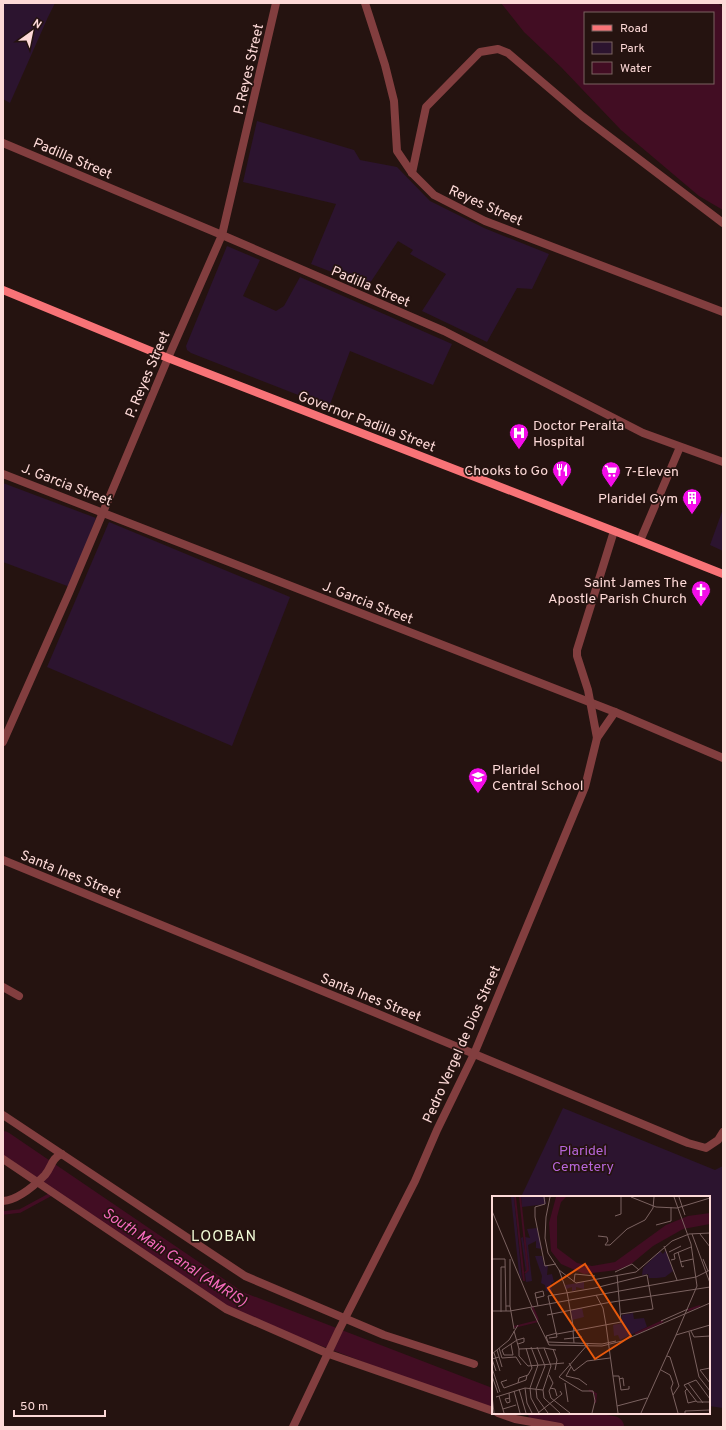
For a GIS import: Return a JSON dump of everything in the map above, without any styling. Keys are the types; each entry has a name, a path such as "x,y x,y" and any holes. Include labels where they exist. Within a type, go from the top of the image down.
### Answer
{"main road":[{"name":"Governor Padilla Street","path":"3,290 168,358 723,574"}],"street":[{"name":"P. Reyes Street","path":"3,742 104,513 168,358 222,236 276,3"},
{"name":"Reyes Street","path":"365,3 385,65 394,101 397,151 412,173 434,195 485,221 723,312"},
{"path":"412,173 426,107 480,52 498,49 508,53 582,116 723,224"},
{"name":"Padilla Street","path":"3,143 444,331 643,433 723,462"},
{"path":"640,541 680,447"},
{"name":"J. Garcia Street","path":"3,474 590,702 723,758"},
{"name":"Pedro Vergel de Dios Street","path":"597,738 590,702 577,656 577,650 614,531"},
{"name":"Pedro Vergel de Dios Street","path":"293,1427 330,1352 339,1330 415,1182 437,1130 474,1054 585,787 597,738 615,712"},
{"name":"Santa Ines Street","path":"3,860 688,1144 706,1148 718,1140 723,1132"},
{"path":"3,987 19,996"},
{"path":"3,1115 59,1155 245,1276 384,1335 474,1364"},
{"path":"3,1201 12,1200 24,1193 45,1175 59,1155"},
{"path":"3,1159 226,1309 330,1352 492,1411"},
{"path":"501,1414 515,1419 560,1427"}],"green space":[{"path":"3,3 55,3 10,103 3,99"},
{"path":"257,121 354,150 360,160 397,167 430,201 484,228 549,254 532,289 517,288 487,342 422,311 446,274 410,254 413,250 398,241 368,286 311,264 336,204 243,182"},
{"path":"227,246 260,260 243,296 276,311 284,306 300,277 452,344 433,385 350,351 329,407 191,353 187,350 186,346"},
{"path":"3,483 96,518 70,587 3,562"},
{"path":"723,509 723,551 710,545"},
{"path":"109,522 290,597 232,746 47,667"},
{"name":"Plaridel Cemetery","path":"563,1108 715,1170 723,1166 723,1408 710,1406 710,1196 521,1196"}],"water":[{"path":"501,3 718,3 723,8 723,210 699,196 621,130 561,67 524,32"}],"waterway":[{"name":"South Main Canal (AMRIS)","path":"3,1142 238,1302 492,1400"},
{"path":"3,1213 20,1211 68,1185"},
{"name":"South Main Canal (AMRIS)","path":"543,1414 557,1418 613,1427"}],"place":[{"name":"Doctor Peralta Hospital","path":"519,450"},
{"name":"Chooks to Go","path":"562,487"},
{"name":"7-Eleven","path":"611,488"},
{"name":"Plaridel Gym","path":"692,515"},
{"name":"Saint James The Apostle Parish Church","path":"701,607"},
{"name":"Plaridel Central School","path":"478,794"}],"district":[{"name":"LOOBAN","path":"224,1236"}]}
